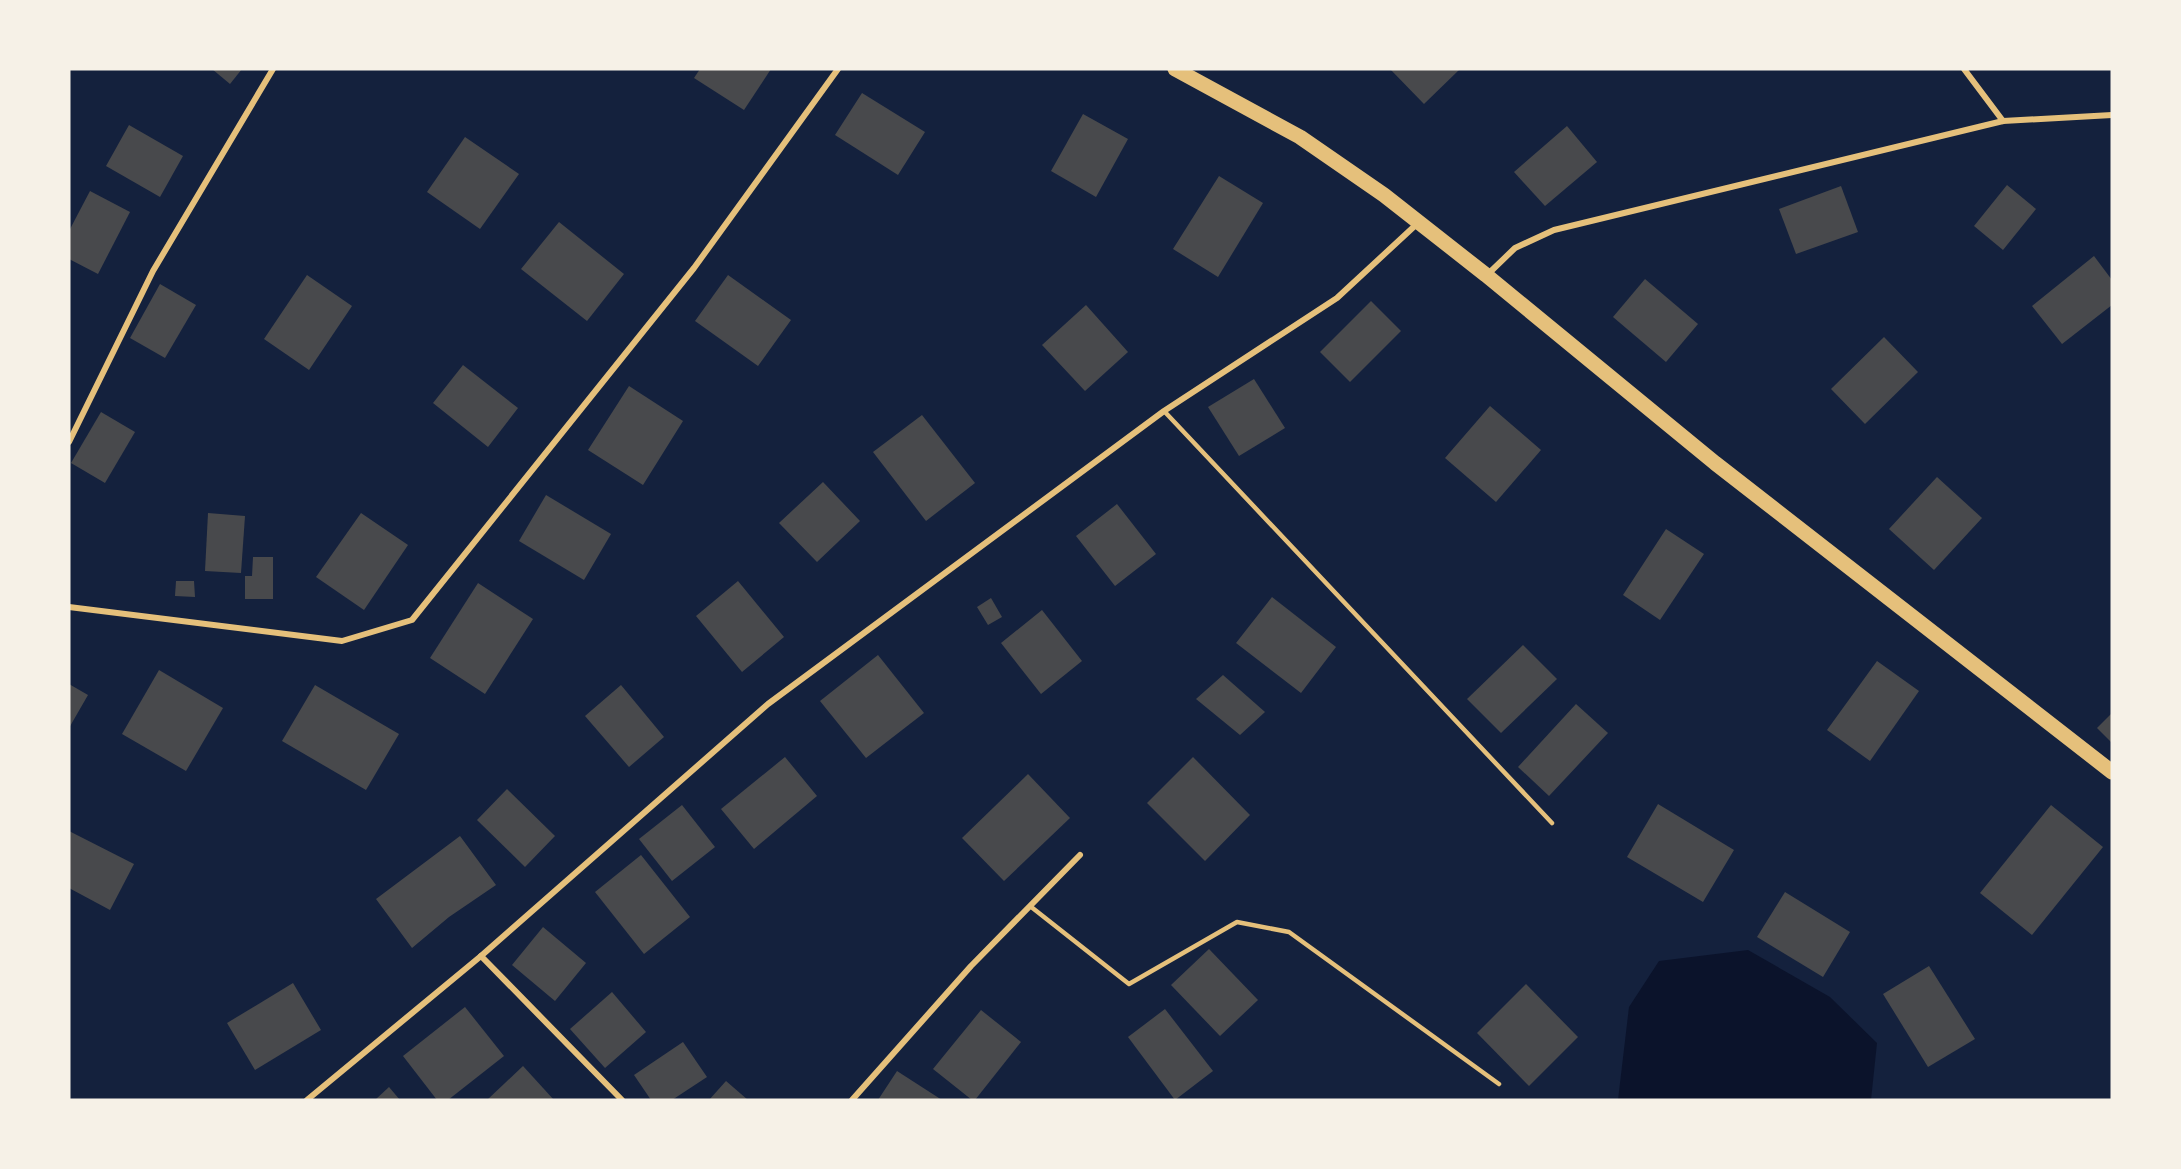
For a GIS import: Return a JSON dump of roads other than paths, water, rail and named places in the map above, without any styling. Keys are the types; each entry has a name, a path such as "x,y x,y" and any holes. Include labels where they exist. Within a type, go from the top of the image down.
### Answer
{"main road":[{"path":"1175,69 1300,137 1419,222 1715,464 2112,772"}],"street":[{"path":"69,442 153,271 273,69"},
{"path":"69,607 342,641 412,620 694,268 838,69"},
{"path":"1964,69 2003,121"},
{"path":"1486,275 1515,248 1554,230 2003,121 2112,115"},
{"path":"307,1100 481,956 768,704 1164,411 1337,298 1419,222"},
{"path":"852,1100 970,966 1080,855"},
{"path":"481,956 622,1100"}],"lane":[{"path":"1164,411 1552,823"},
{"path":"1030,906 1129,984 1238,922 1290,932 1499,1084"}],"water":[{"path":"1748,950 1830,997 1877,1043 1871,1100 1618,1100 1629,1007 1659,961"}]}
